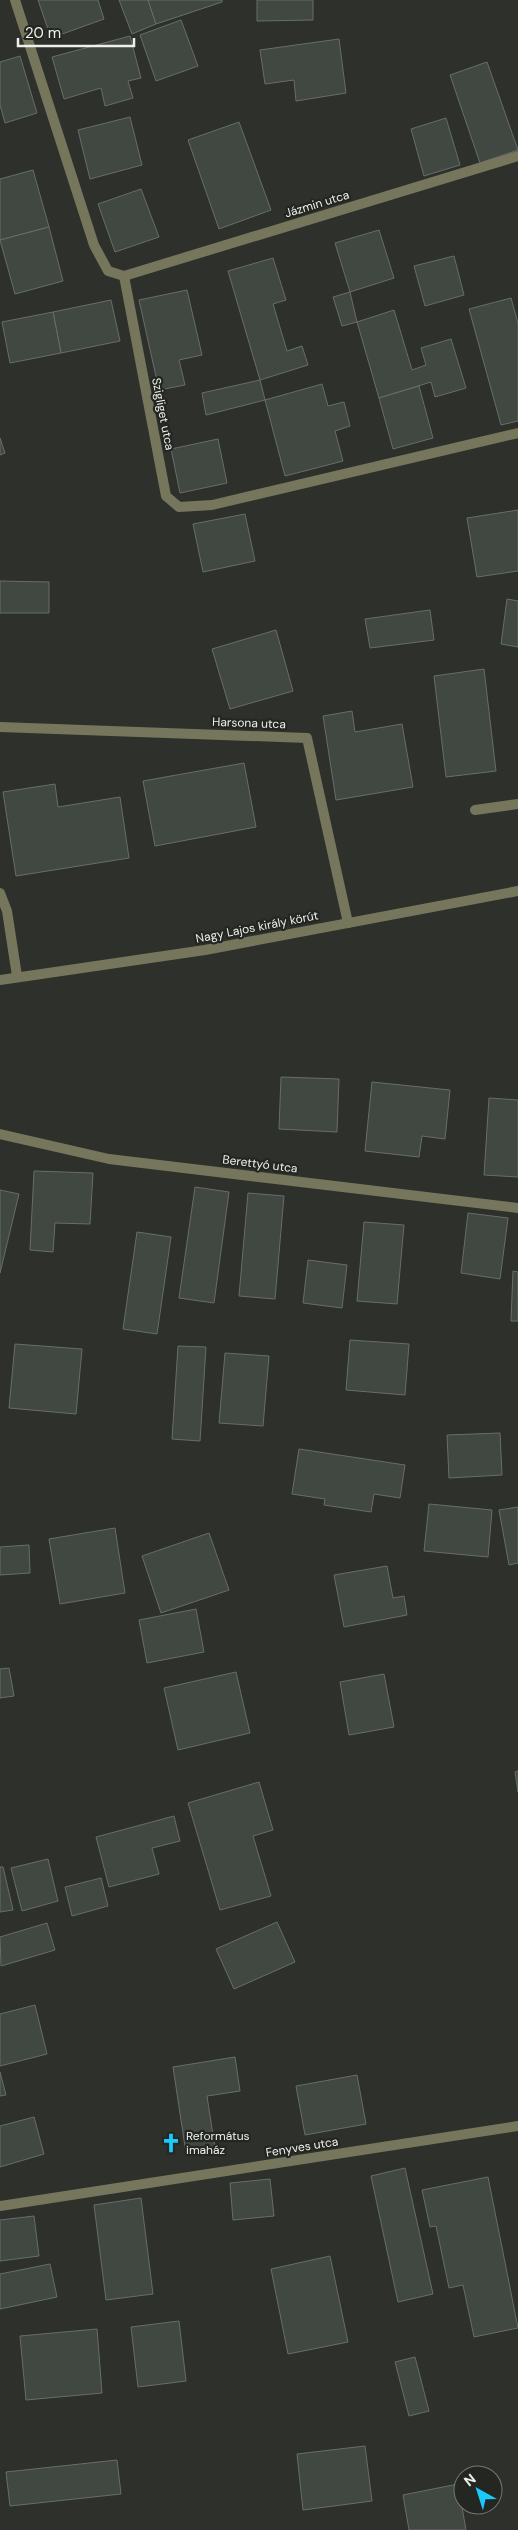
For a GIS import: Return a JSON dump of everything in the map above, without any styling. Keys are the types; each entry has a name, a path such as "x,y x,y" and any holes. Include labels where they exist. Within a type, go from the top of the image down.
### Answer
{"street":[{"path":"15,0 94,246 108,271 124,276"},
{"name":"Jázmin utca","path":"124,276 518,156"},
{"name":"Szigliget utca","path":"124,276 166,496 179,508 212,505 518,433"},
{"name":"Harsona utca","path":"0,727 308,738 348,923"},
{"path":"474,810 518,804"},
{"name":"Nagy Lajos király körút","path":"0,980 205,950 518,891"},
{"path":"0,893 7,911 17,976"},
{"name":"Berettyó utca","path":"0,1134 109,1159 518,1208"},
{"name":"Fenyves utca","path":"0,2206 518,2126"}],"building":[{"path":"38,0 98,0 104,19 51,38"},
{"path":"119,0 148,0 156,24 132,34"},
{"path":"148,0 222,0 222,2 156,24"},
{"path":"257,0 313,0 313,20 257,21"},
{"path":"181,20 198,66 156,81 140,35"},
{"path":"130,36 141,78 128,81 133,98 105,106 101,88 64,99 52,57"},
{"path":"339,39 346,93 296,101 294,80 265,84 260,50"},
{"path":"20,56 37,113 5,123 0,105 0,62"},
{"path":"487,62 518,150 480,163 450,75"},
{"path":"130,117 142,165 90,179 78,130"},
{"path":"446,118 460,165 424,176 411,129"},
{"path":"239,122 271,210 219,229 188,140"},
{"path":"33,170 49,227 0,240 0,179"},
{"path":"141,189 159,237 115,252 98,204"},
{"path":"49,227 63,281 15,294 0,240"},
{"path":"379,230 394,278 350,292 335,243"},
{"path":"454,256 464,295 425,306 414,266"},
{"path":"273,258 286,300 273,304 287,351 302,346 308,365 260,380 228,271"},
{"path":"187,290 202,355 179,360 185,385 159,390 139,300"},
{"path":"350,292 357,322 342,326 333,297"},
{"path":"511,298 518,323 518,421 501,425 469,309"},
{"path":"111,300 120,341 61,353 53,312"},
{"path":"394,310 412,370 426,365 421,348 451,339 466,388 435,397 431,382 379,398 357,322"},
{"path":"53,312 61,353 10,363 2,322"},
{"path":"260,380 265,400 206,415 202,393"},
{"path":"322,384 328,406 344,402 350,426 335,431 343,461 285,476 265,400"},
{"path":"419,386 433,438 393,449 379,398"},
{"path":"0,438 5,453 0,455"},
{"path":"218,439 227,483 180,493 171,449"},
{"path":"518,510 518,571 477,577 467,518"},
{"path":"245,514 255,561 203,572 193,524"},
{"path":"0,581 49,582 49,613 0,613"},
{"path":"507,599 518,601 518,647 501,644"},
{"path":"430,610 434,640 370,648 365,619"},
{"path":"276,630 293,691 230,709 212,649"},
{"path":"484,669 496,771 446,777 434,676"},
{"path":"352,711 355,732 402,724 413,787 336,800 323,716"},
{"path":"244,763 256,827 155,846 143,781"},
{"path":"55,784 58,807 120,797 129,858 16,876 3,792"},
{"path":"281,1077 339,1079 337,1132 279,1129"},
{"path":"372,1082 450,1090 445,1139 422,1136 419,1157 365,1151"},
{"path":"489,1098 518,1100 518,1177 484,1175"},
{"path":"34,1171 93,1173 90,1224 55,1223 53,1252 30,1250"},
{"path":"195,1187 229,1192 214,1303 179,1298"},
{"path":"0,1190 19,1194 0,1273"},
{"path":"248,1193 284,1196 275,1299 239,1296"},
{"path":"468,1213 508,1218 500,1279 461,1273"},
{"path":"364,1222 404,1225 397,1304 357,1301"},
{"path":"137,1232 171,1237 157,1334 123,1329"},
{"path":"308,1260 347,1265 342,1308 303,1303"},
{"path":"513,1271 518,1272 518,1321 511,1321"},
{"path":"350,1340 409,1344 405,1395 346,1390"},
{"path":"15,1344 82,1349 76,1414 9,1408"},
{"path":"178,1346 206,1347 200,1441 172,1439"},
{"path":"225,1353 269,1356 263,1426 219,1423"},
{"path":"500,1433 502,1475 449,1478 447,1435"},
{"path":"299,1449 405,1465 400,1498 374,1494 371,1512 324,1505 325,1499 292,1494"},
{"path":"429,1504 492,1510 488,1557 424,1551"},
{"path":"518,1507 518,1563 509,1565 499,1510"},
{"path":"115,1528 125,1593 60,1604 49,1539"},
{"path":"209,1533 229,1590 161,1613 142,1556"},
{"path":"29,1545 30,1573 0,1575 0,1547"},
{"path":"387,1566 393,1598 404,1596 407,1615 344,1627 334,1575"},
{"path":"196,1609 204,1652 147,1663 139,1620"},
{"path":"9,1668 14,1696 0,1698 0,1669"},
{"path":"236,1672 250,1733 178,1750 164,1688"},
{"path":"384,1674 394,1727 349,1735 340,1682"},
{"path":"518,1771 518,1792 515,1772"},
{"path":"259,1782 273,1830 253,1836 271,1896 220,1910 188,1803"},
{"path":"174,1816 180,1841 152,1848 159,1874 109,1887 96,1837"},
{"path":"48,1859 58,1901 22,1911 11,1868"},
{"path":"0,1867 3,1867 13,1910 0,1912"},
{"path":"101,1878 108,1906 72,1916 65,1887"},
{"path":"277,1922 295,1962 234,1989 216,1949"},
{"path":"47,1923 55,1950 1,1966 0,1937"},
{"path":"35,2005 47,2054 0,2066 0,2014"},
{"path":"235,2057 240,2091 207,2096 215,2148 186,2153 173,2067"},
{"path":"0,2072 6,2095 0,2096"},
{"path":"357,2075 366,2124 305,2135 296,2086"},
{"path":"34,2117 44,2154 0,2167 0,2126"},
{"path":"405,2168 433,2294 398,2302 371,2176"},
{"path":"488,2177 518,2328 474,2337 463,2285 449,2288 436,2226 430,2227 422,2190"},
{"path":"270,2179 274,2216 233,2220 230,2183"},
{"path":"141,2198 153,2294 106,2300 94,2205"},
{"path":"34,2216 39,2256 0,2261 0,2220"},
{"path":"330,2256 348,2342 288,2354 271,2269"},
{"path":"50,2264 57,2297 0,2309 0,2274"},
{"path":"179,2321 186,2381 138,2387 131,2327"},
{"path":"97,2329 102,2393 26,2400 20,2336"},
{"path":"415,2357 429,2411 409,2416 395,2362"},
{"path":"365,2446 372,2501 303,2510 297,2454"},
{"path":"117,2460 121,2494 10,2506 6,2472"},
{"path":"453,2485 453,2515 463,2515 466,2530 409,2530 403,2495"}],"place":[{"name":"Református imaház","path":"171,2143"}]}
